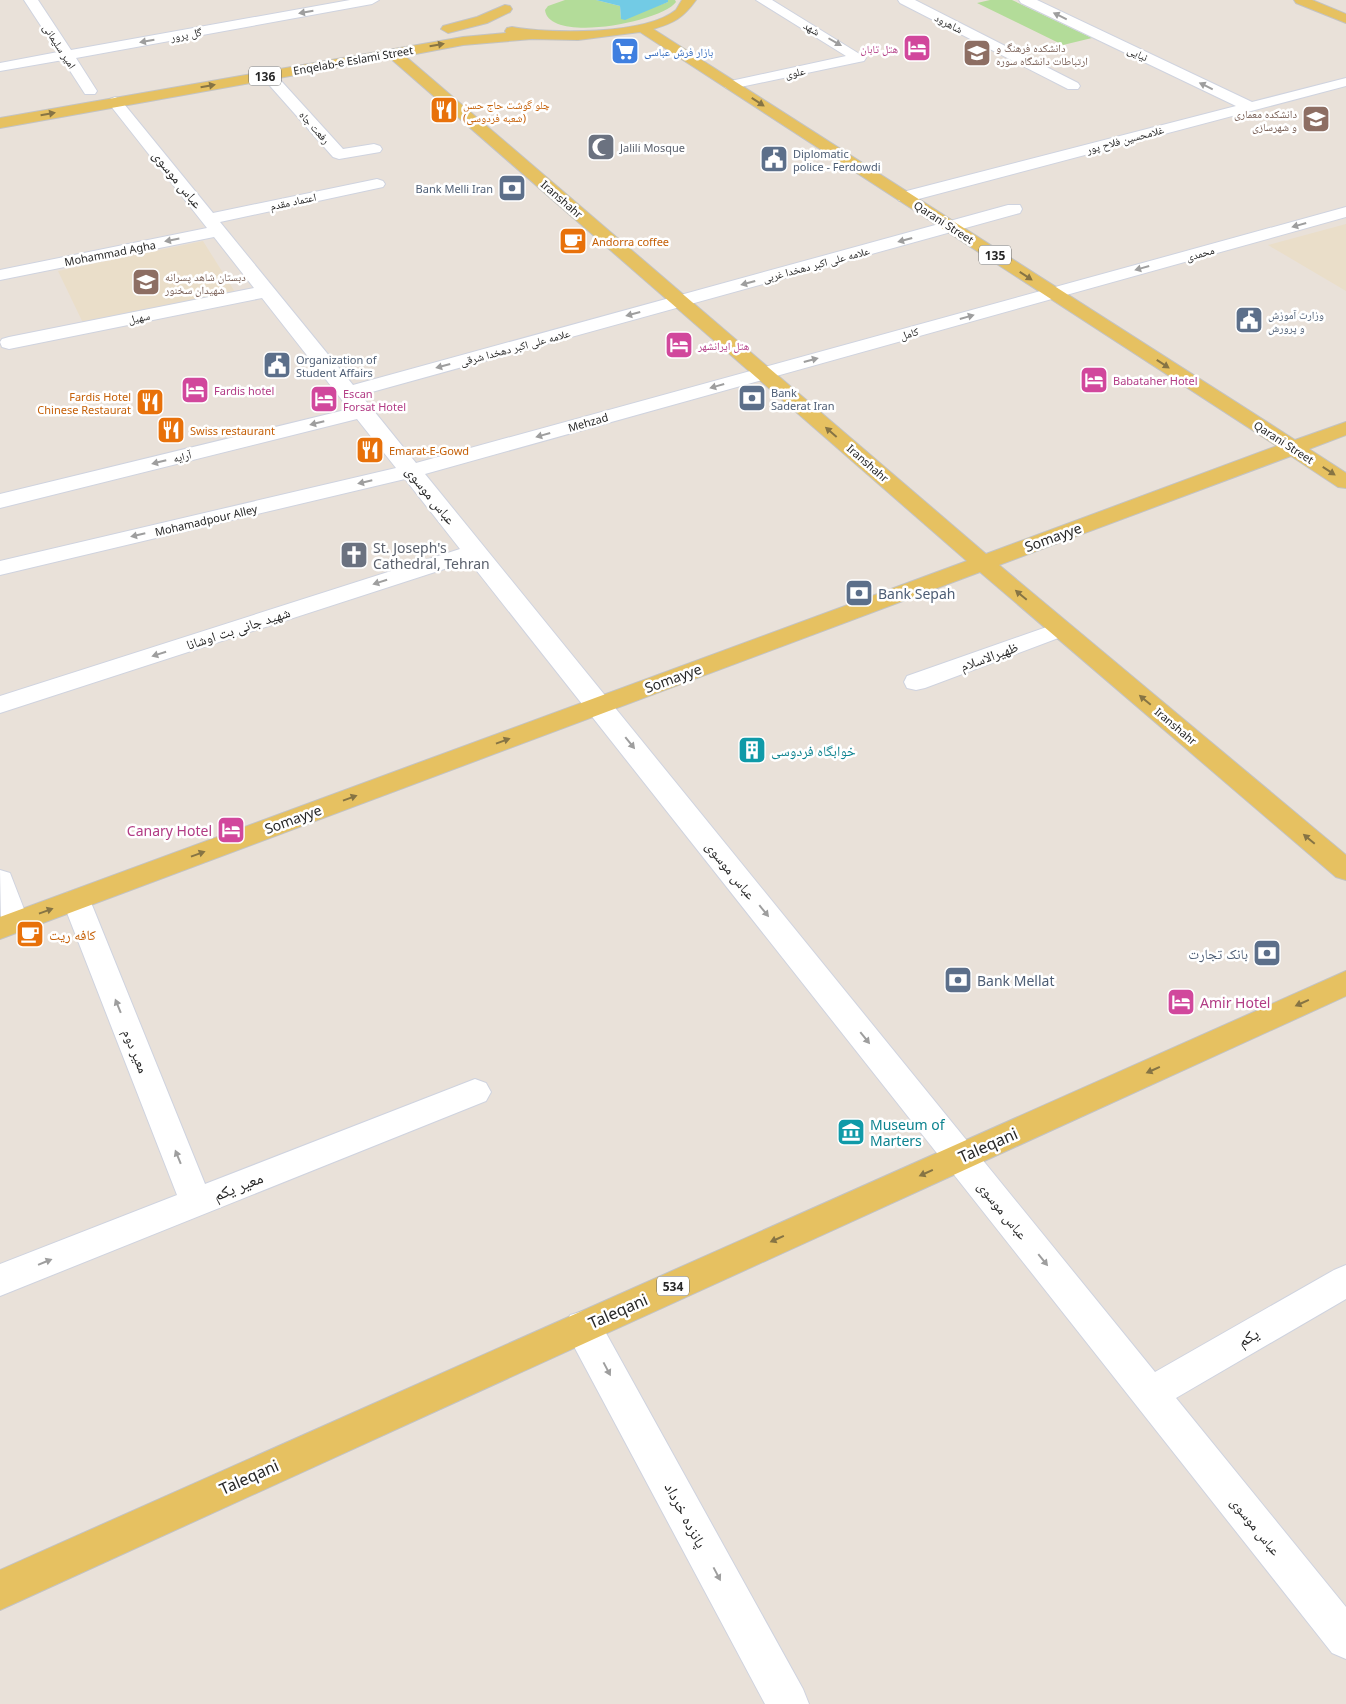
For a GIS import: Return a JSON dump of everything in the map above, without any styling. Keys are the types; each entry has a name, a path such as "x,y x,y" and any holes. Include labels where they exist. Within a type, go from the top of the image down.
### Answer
{"main road":[{"path":"432,32 482,20 511,6 499,18 503,26 516,32 530,35 588,35 643,28 670,17 688,2 706,0"},
{"path":"1301,0 1346,19"},
{"name":"Qarani Street","path":"643,28 1346,482"},
{"name":"Enqelab-e Eslami Street","path":"0,123 268,75 390,44 463,41 530,35"},
{"name":"Iranshahr","path":"390,44 680,301 1061,629 1346,870"},
{"path":"72,94 95,90"},
{"name":"Somayye","path":"7,925 1346,428"},
{"name":"Taleqani","path":"0,1590 1346,983"}],"street":[{"name":"امیر سلیمانی","path":"31,0 67,55 95,90"},
{"name":"گل پرور","path":"0,66 372,0"},
{"name":"شهد","path":"763,0 860,58"},
{"name":"شاهرود","path":"905,0 1074,86"},
{"name":"نیایی","path":"1026,0 1250,107"},
{"name":"علوی","path":"731,85 860,58"},
{"name":"رفعت جاه","path":"268,75 339,154 374,149"},
{"name":"غلامحسین فلاح‌ پور","path":"905,197 1346,82"},
{"name":"عباس موسوی","path":"115,102 1346,1639"},
{"name":"اعتماد مقدم","path":"214,225 377,184"},
{"name":"علامه علی اکبر دهخدا غربی","path":"680,301 1014,210"},
{"name":"محمدی","path":"1053,293 1346,212"},
{"name":"Mohammad Agha","path":"0,275 214,225"},
{"name":"سهیل","path":"10,343 268,291"},
{"name":"کامل","path":"764,373 1053,293"},
{"name":"علامه علی اکبر دهخدا شرقی","path":"349,392 680,301"},
{"name":"Mehzad","path":"412,471 764,373"},
{"name":"آرایه","path":"0,501 364,411"},
{"name":"Mohamadpour Alley","path":"0,568 412,471"},
{"name":"شهید جانی بت اوشانا","path":"0,705 476,551"},
{"name":"ظهیرالاسلام","path":"916,682 1061,629"},
{"path":"0,880 7,925"},
{"name":"معیر دوم","path":"76,900 196,1202"},
{"name":"معیر یکم","path":"0,1280 475,1092"},
{"name":"یکم","path":"1150,1394 1346,1281"},
{"name":"پانزده خرداد","path":"583,1327 788,1704"}],"shaded area":[{"path":"1346,224 1346,291 1268,245"},
{"name":"دبستان شاهد پسرانه شهیدان سخنور","path":"203,241 235,292 84,325 58,271"}],"green space":[{"path":"565,0 596,0 620,6 621,19 668,2 668,0 675,0 676,2 667,9 629,22 585,28 565,26 551,20 545,10 548,6"},
{"path":"990,0 1012,0 1092,38 1063,45 977,3"}],"water":[{"path":"596,0 668,0 668,2 625,20 621,19 620,6"}],"place":[{"name":"هتل تابان","path":"917,48"},
{"name":"بازار فرش عباسی","path":"625,51"},
{"name":"دانشکده فرهنگ و ارتباطات دانشگاه سوره","path":"977,53"},
{"name":"چلو گوشت حاج حسن (شعبه فردوسی)","path":"444,110"},
{"name":"دانشکده معماری و شهرسازی","path":"1316,119"},
{"name":"Jalili Mosque","path":"601,147"},
{"name":"Diplomatic police - Ferdowdi","path":"774,159"},
{"name":"Bank Melli Iran","path":"512,188"},
{"name":"Andorra coffee","path":"573,241"},
{"name":"دبستان شاهد پسرانه شهیدان سخنور","path":"146,282"},
{"name":"وزارت آموزش و پرورش","path":"1249,320"},
{"name":"هتل ایرانشهر","path":"679,345"},
{"name":"Organization of Student Affairs","path":"277,365"},
{"name":"Babataher Hotel","path":"1094,380"},
{"name":"Fardis hotel","path":"195,390"},
{"name":"Bank Saderat Iran","path":"752,398"},
{"name":"Escan Forsat Hotel","path":"324,399"},
{"name":"Fardis Hotel Chinese Restaurat","path":"150,402"},
{"name":"Swiss restaurant","path":"171,430"},
{"name":"Emarat-E-Gowd","path":"370,450"},
{"name":"St. Joseph's Cathedral, Tehran","path":"354,555"},
{"name":"Bank Sepah","path":"859,593"},
{"name":"خوابگاه فردوسی","path":"752,750"},
{"name":"Canary Hotel","path":"231,830"},
{"name":"کافه ریت","path":"30,934"},
{"name":"بانک تجارت","path":"1267,953"},
{"name":"Bank Mellat","path":"958,980"},
{"name":"Amir Hotel","path":"1181,1002"},
{"name":"Museum of Marters","path":"851,1132"}]}
